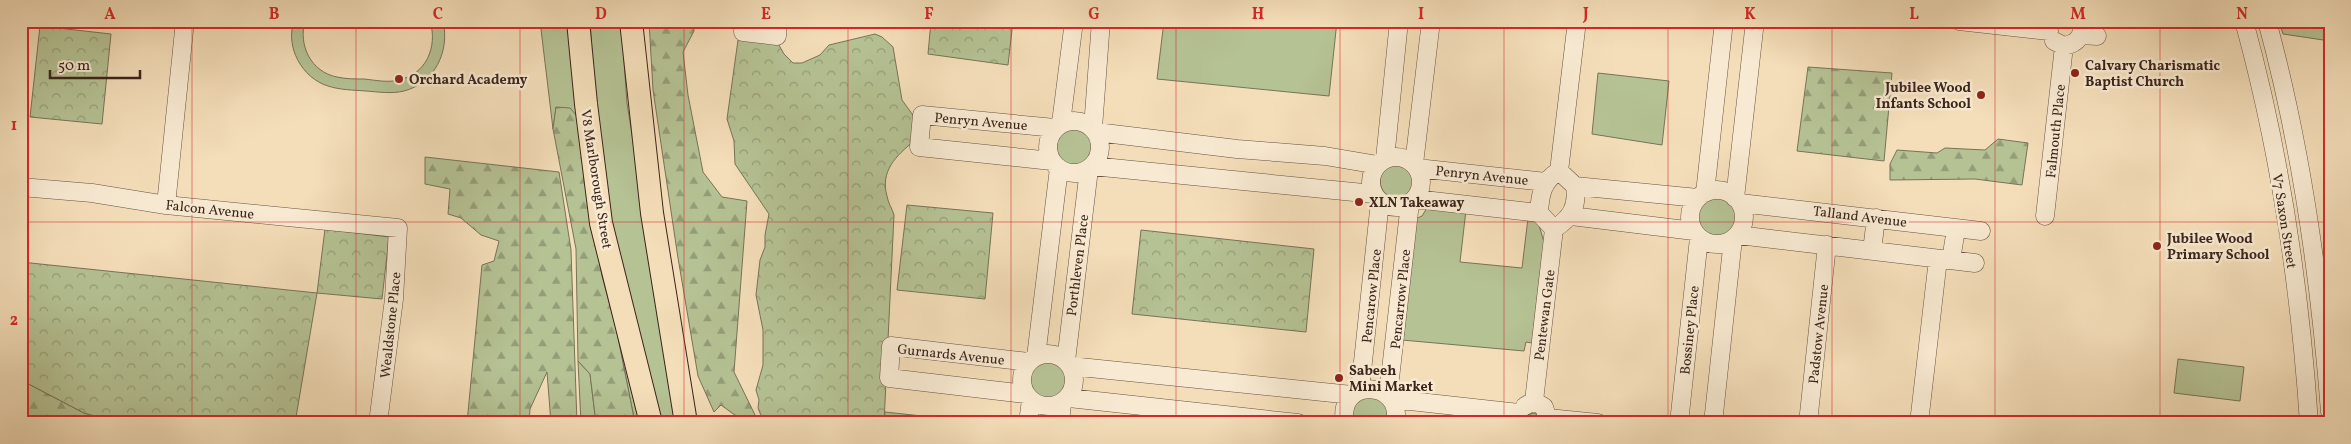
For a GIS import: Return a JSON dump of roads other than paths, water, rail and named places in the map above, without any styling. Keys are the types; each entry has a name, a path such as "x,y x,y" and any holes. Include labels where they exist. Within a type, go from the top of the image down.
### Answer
{"main road":[{"name":"V8 Marlborough Street","path":"578,21 586,104 602,223 651,423"},
{"path":"631,21 652,213 686,423"}],"street":[{"path":"21,25 22,21"},
{"path":"166,205 185,21"},
{"path":"744,21 743,32 777,36 778,21"},
{"path":"1028,423 1028,397 1022,378 1032,360 1055,165 1048,144 1058,126 1074,21"},
{"path":"1091,167 1100,150 1094,130 1101,21"},
{"path":"1377,198 1371,179 1381,162 1399,21"},
{"path":"1413,201 1422,184 1416,166 1431,21"},
{"path":"1539,214 1541,194 1553,177 1578,21"},
{"path":"1696,234 1690,214 1701,196 1724,21"},
{"path":"1713,423 1735,237 1744,219 1737,200 1755,21"},
{"path":"1959,21 2049,26 2054,40 2064,46 2074,44 2088,31"},
{"name":"V7 Saxon Street","path":"2244,21 2260,78 2284,202 2302,326 2309,423"},
{"name":"V7 Saxon Street","path":"2266,21 2278,64 2306,196 2323,325 2330,412"},
{"name":"Falmouth Place","path":"2045,216 2064,46"},
{"name":"Penryn Avenue","path":"1055,165 919,147 922,115 1058,126"},
{"path":"1058,126 1078,120 1094,130 1236,149 1381,162 1400,157 1416,166"},
{"path":"1055,165 1074,173 1091,167 1377,198 1395,208 1413,201 1539,214 1554,229 1571,216 1575,208 1575,186"},
{"name":"Penryn Avenue","path":"1416,166 1553,177"},
{"name":"Porthleven Place","path":"1068,363 1091,167"},
{"path":"1553,177 1575,186 1701,196 1721,191 1737,200"},
{"name":"Falcon Avenue","path":"21,187 92,193 166,205 398,228"},
{"name":"Pencarow Place","path":"1345,423 1344,408 1356,393 1377,198"},
{"name":"Talland Avenue","path":"1737,200 1981,231"},
{"name":"Pencarrow Place","path":"1395,423 1396,407 1390,398 1413,201"},
{"path":"1571,216 1696,234 1715,244 1735,237 1827,245 1975,263"},
{"path":"1872,251 1876,218"},
{"name":"Wealdstone Place","path":"378,423 394,299 398,228"},
{"name":"Pentewan Gate","path":"1534,401 1554,229"},
{"path":"1919,423 1945,259 1956,229"},
{"name":"Bossiney Place","path":"1679,423 1696,234"},
{"name":"Padstow Avenue","path":"1808,423 1827,245"},
{"name":"Gurnards Avenue","path":"1028,397 889,378 891,346 1032,360"},
{"path":"1032,360 1052,354 1068,363 1356,393 1375,389 1390,398 1517,418 1526,404 1534,401 1544,407 1548,420 1598,423"},
{"path":"1060,423 1066,400 1075,381 1068,363"},
{"path":"1028,397 1046,407 1066,400 1298,423"}],"place":[{"name":"Calvary Charismatic Baptist Church","path":"2075,73"},
{"name":"Orchard Academy","path":"399,79"},
{"name":"Jubilee Wood Infants School","path":"1981,95"},
{"name":"XLN Takeaway","path":"1359,202"},
{"name":"Jubilee Wood Primary School","path":"2157,246"},
{"name":"Sabeeh Mini Market","path":"1339,378"}]}
